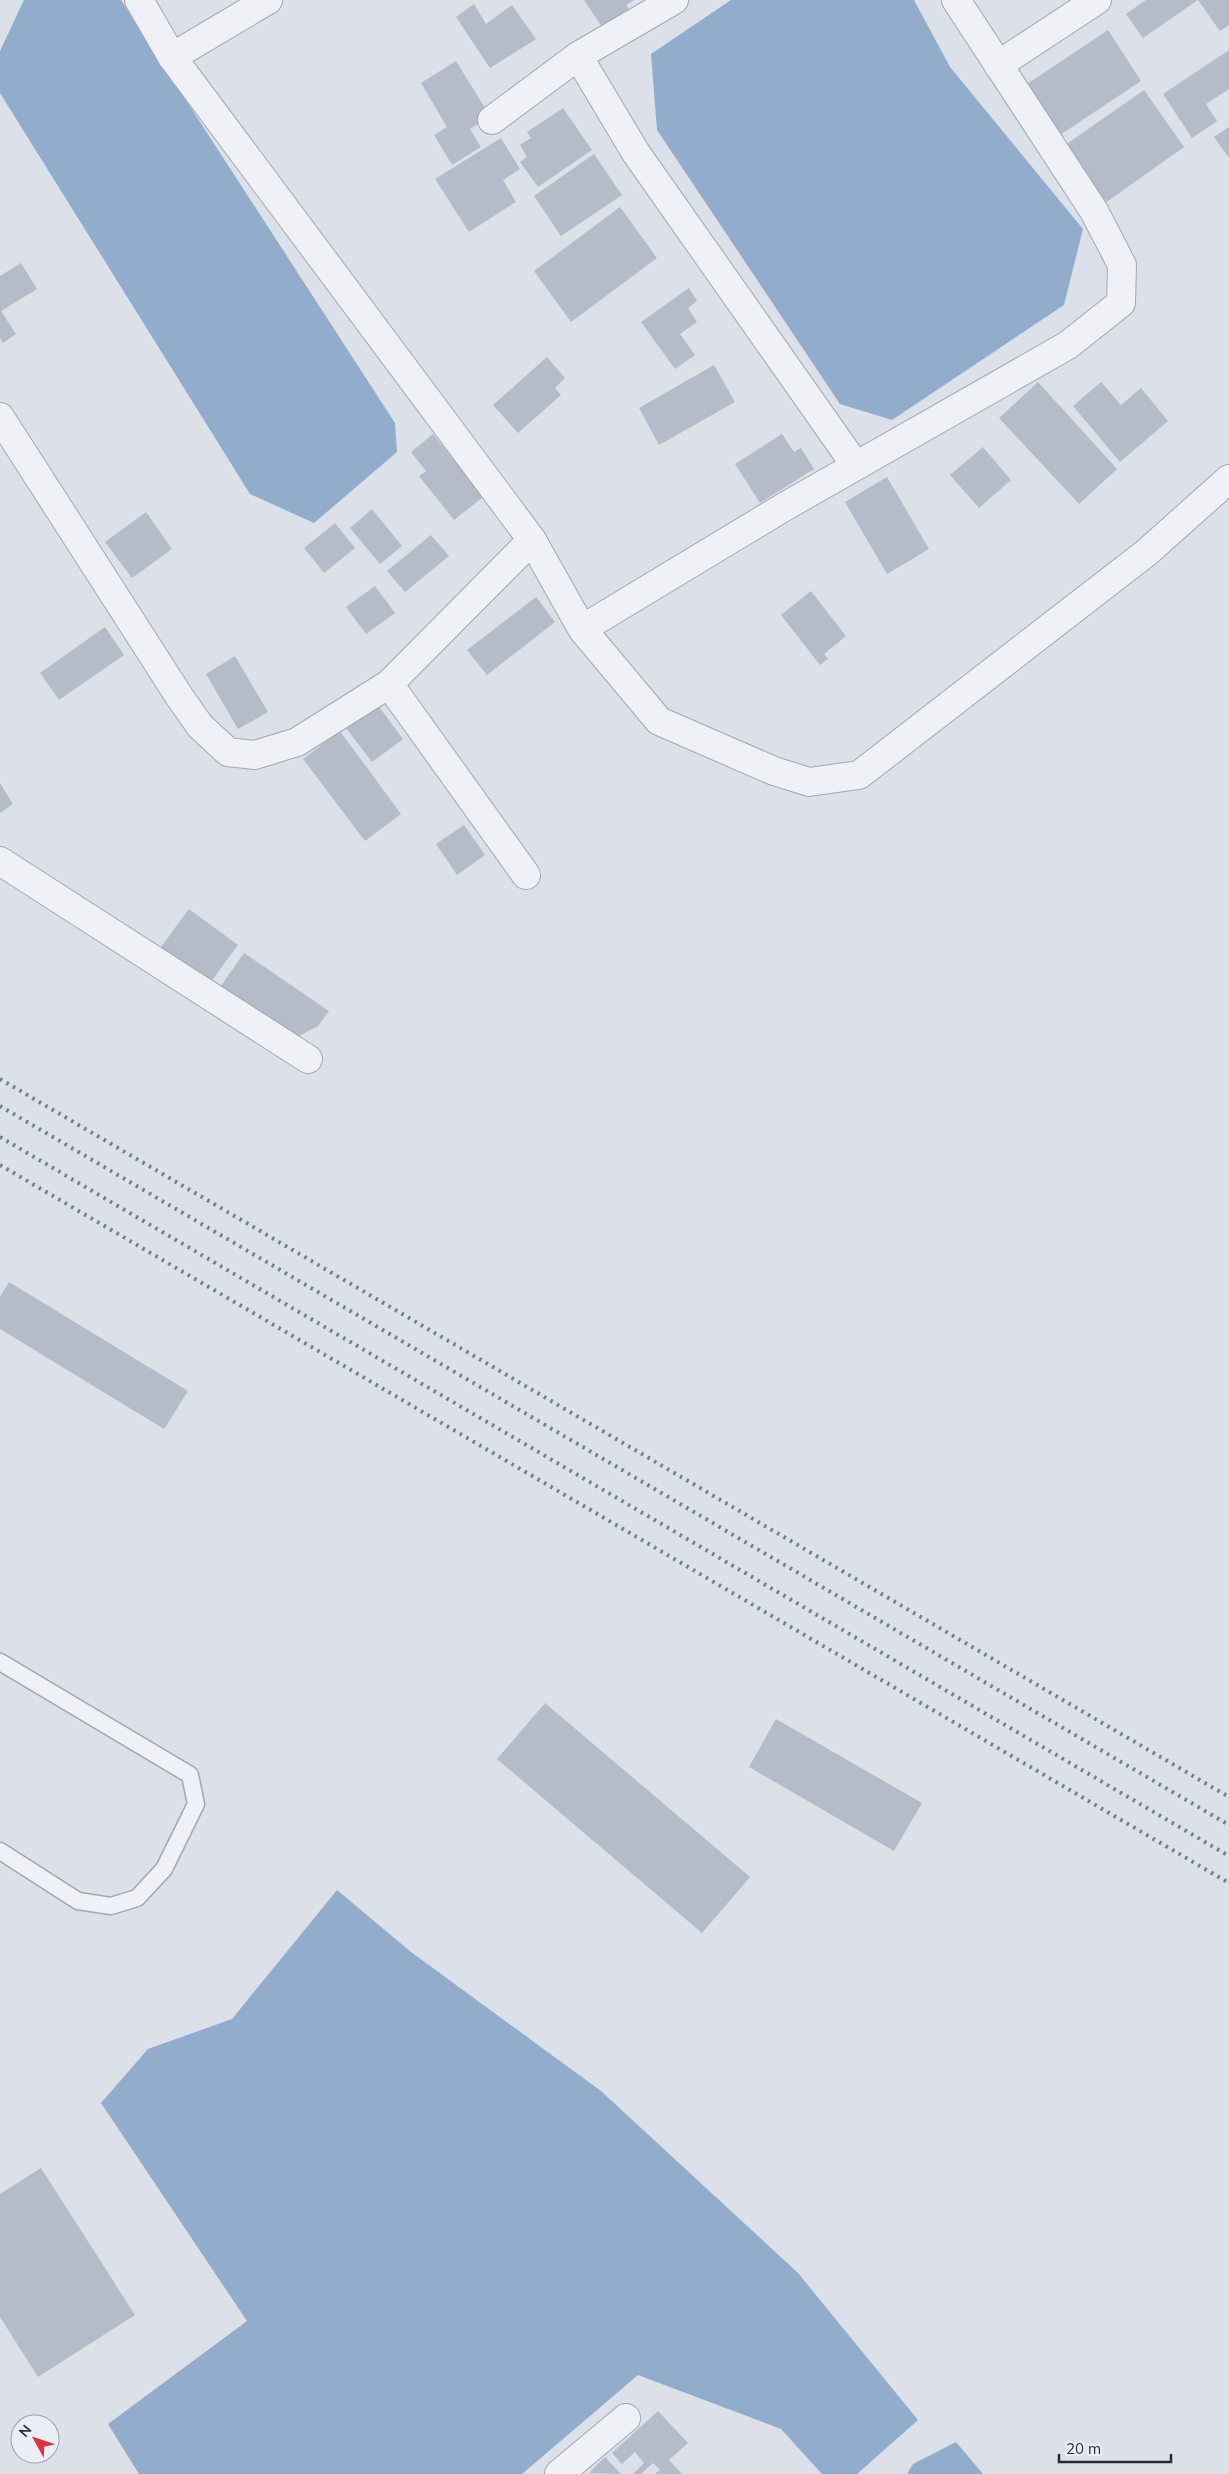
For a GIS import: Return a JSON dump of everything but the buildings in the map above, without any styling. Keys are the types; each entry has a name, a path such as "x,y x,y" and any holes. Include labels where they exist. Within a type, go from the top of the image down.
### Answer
{"street":[{"path":"139,0 172,57 532,540 582,629 659,721 774,771 809,782 859,775 1146,553 1229,480"},
{"path":"172,57 268,0"},
{"path":"492,120 578,56 674,0"},
{"path":"582,629 856,466 1068,345 1121,303 1122,266 1094,211 956,0"},
{"path":"998,66 1096,0"},
{"path":"578,56 636,153 856,466"},
{"path":"0,416 179,696 200,726 228,752 255,755 298,742 389,684 532,540"},
{"path":"389,684 526,875"},
{"path":"0,861 308,1060"},
{"path":"558,2474 626,2418"}],"lane":[{"path":"0,1662 190,1775 196,1804 164,1869 137,1898 111,1906 78,1901 0,1851"}],"water":[{"path":"24,0 121,0 395,423 397,452 314,523 250,494 0,93 0,51"},
{"path":"731,0 914,0 950,67 1083,229 1064,305 892,420 840,404 657,130 651,54"},
{"path":"337,1890 411,1952 601,2091 798,2273 918,2420 857,2474 822,2474 781,2429 638,2375 522,2474 139,2474 108,2424 247,2321 101,2103 148,2049 232,2019"},
{"path":"956,2442 983,2474 907,2474 913,2464"}],"railway":[{"path":"0,1079 1229,1797"},
{"path":"0,1106 1229,1825"},
{"path":"0,1137 1229,1856"},
{"path":"0,1165 1229,1883"}]}
